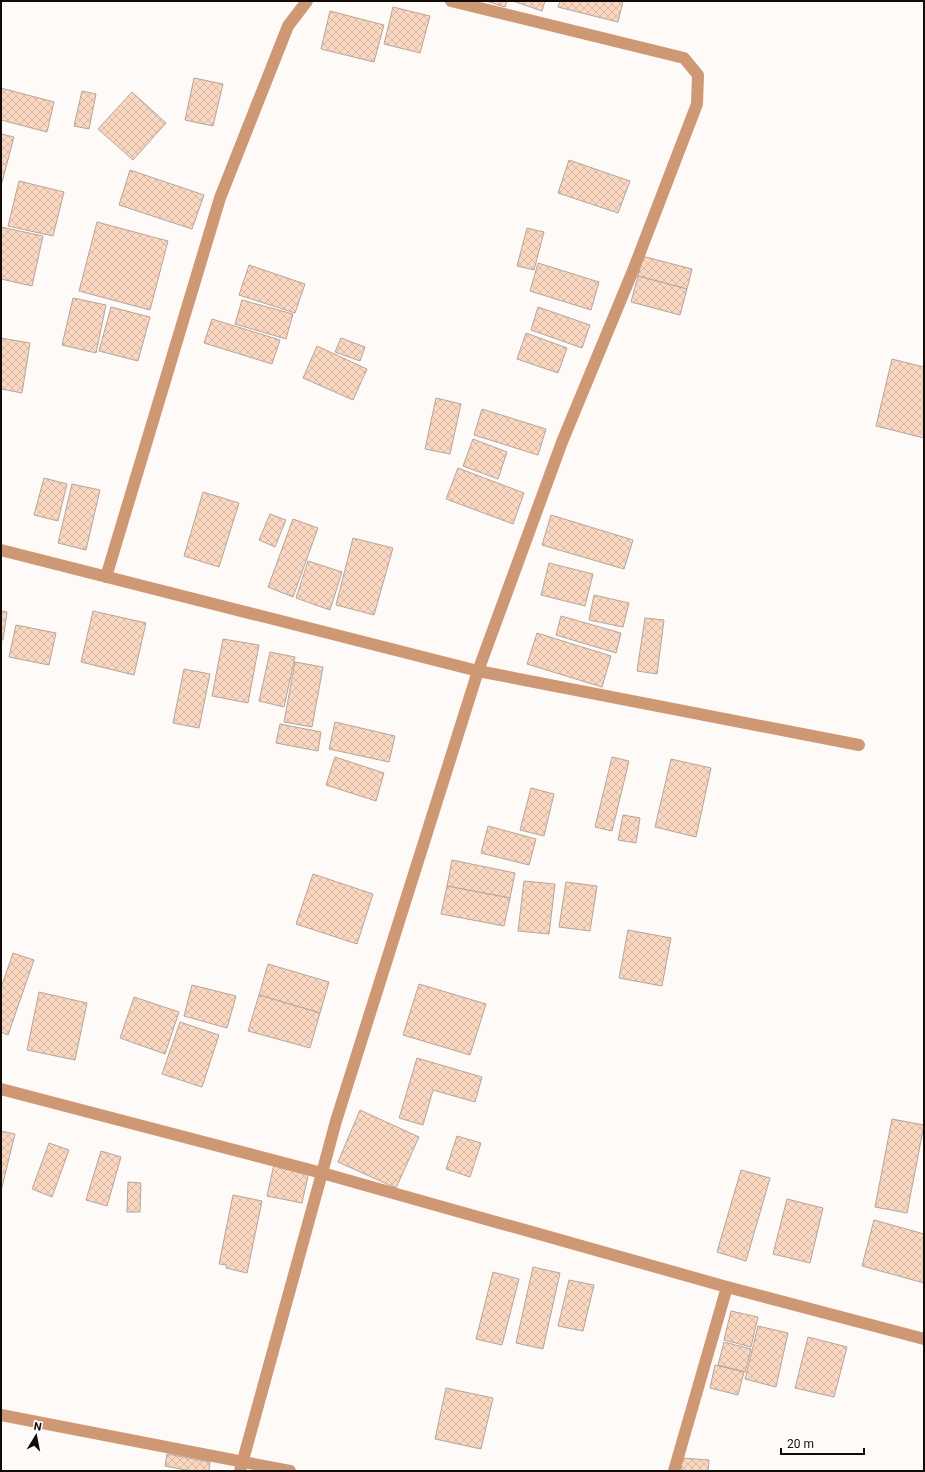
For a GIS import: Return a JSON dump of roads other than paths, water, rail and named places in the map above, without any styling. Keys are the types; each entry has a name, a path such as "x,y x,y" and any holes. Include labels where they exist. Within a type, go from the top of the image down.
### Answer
{"street":[{"path":"106,577 220,198 288,26 307,1"},
{"path":"242,1467 336,1121 478,671 562,442 634,268 697,104 698,75 684,58 451,1"},
{"path":"1,550 478,671 859,745"},
{"path":"1,1088 322,1173 727,1287 924,1339"},
{"path":"674,1471 727,1287"},
{"path":"1,1415 242,1467 290,1471"}]}
